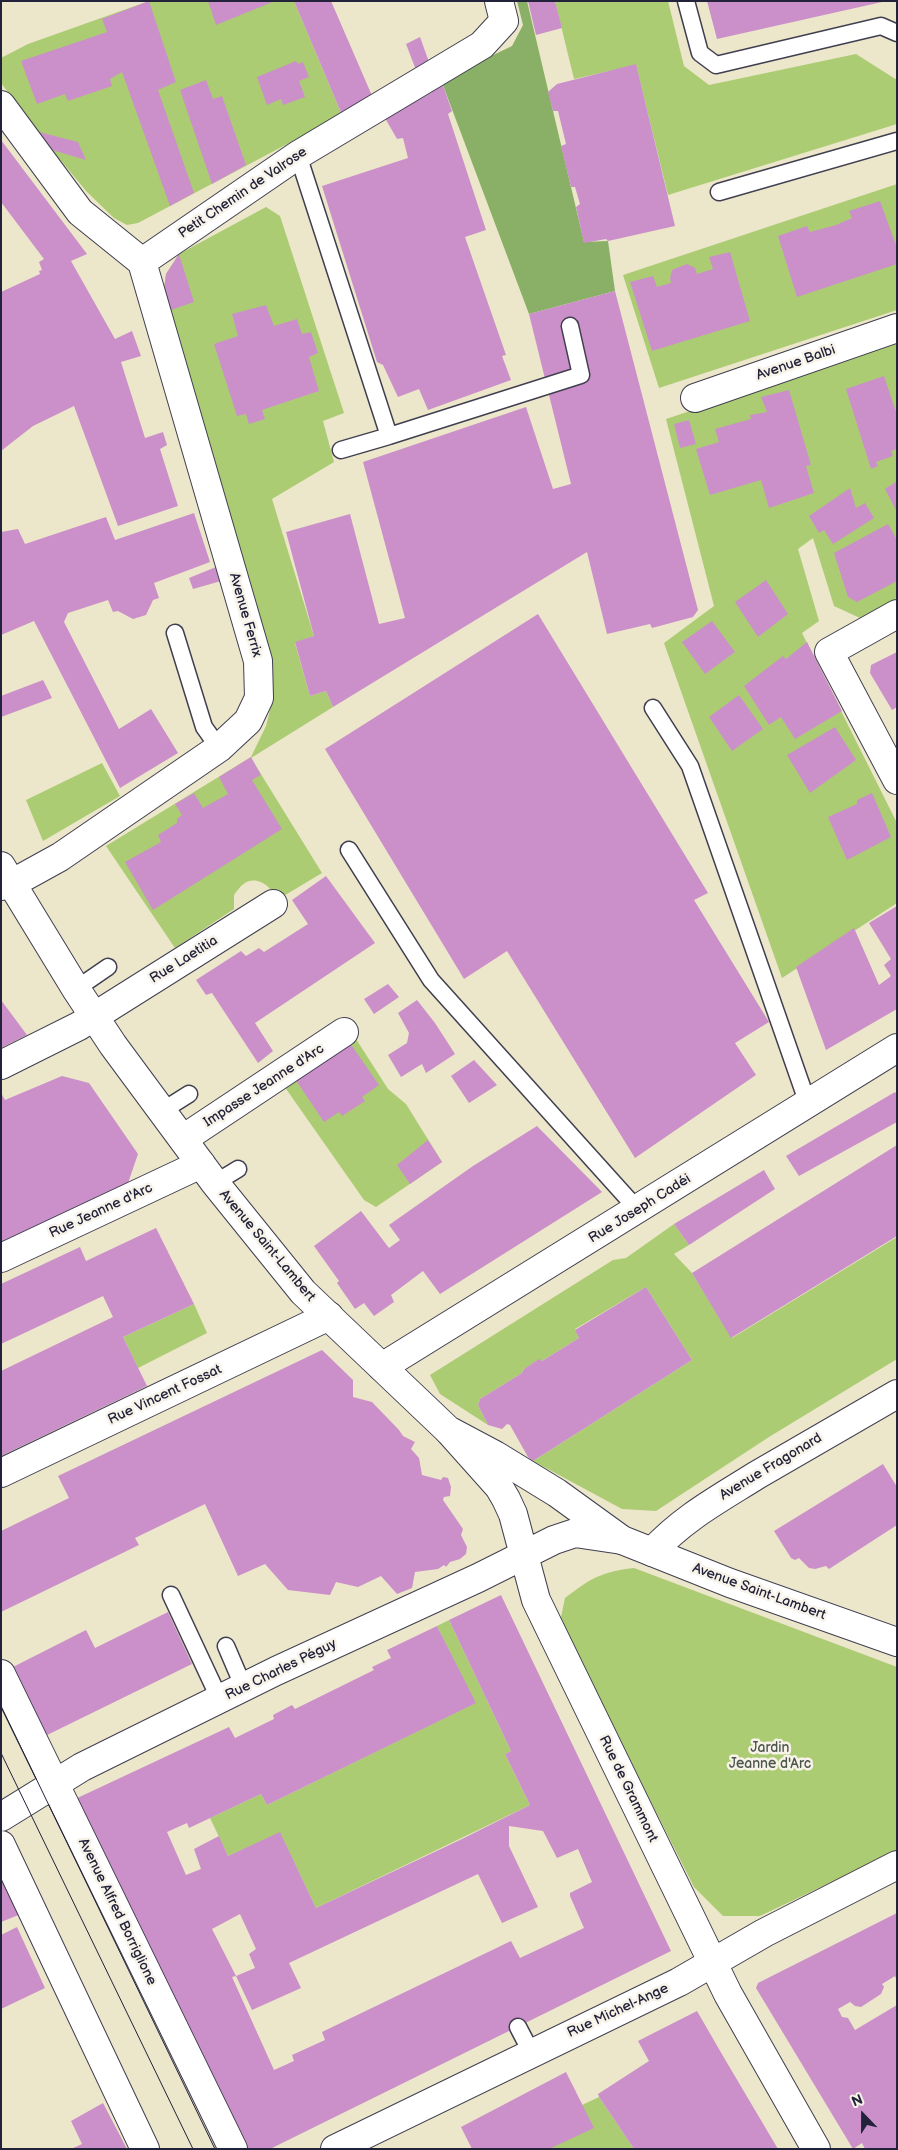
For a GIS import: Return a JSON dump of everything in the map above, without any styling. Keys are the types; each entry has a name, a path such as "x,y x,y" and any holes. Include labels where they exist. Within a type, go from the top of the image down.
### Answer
{"street":[{"name":"Petit Chemin de Valrose","path":"142,262 298,154 482,45 504,21 499,1"},
{"path":"1,105 80,212 142,262"},
{"name":"Avenue Ferrix","path":"5,879 60,857 219,748 248,721 259,698 258,661 142,262"},
{"name":"Avenue Balbi","path":"694,398 897,328"},
{"path":"897,614 829,652 897,780"},
{"name":"Avenue Saint-Lambert","path":"5,879 94,1016 162,1111 208,1174 303,1292 448,1430 557,1493 622,1540"},
{"name":"Rue Laetitia","path":"1,1065 27,1053 94,1016 273,904"},
{"name":"Impasse Jeanne d'Arc","path":"183,1139 344,1032"},
{"name":"Rue Joseph Cadéi","path":"382,1367 897,1048"},
{"name":"Rue Jeanne d'Arc","path":"1,1258 208,1174"},
{"name":"Rue Vincent Fossat","path":"1,1474 329,1316"},
{"name":"Avenue Fragonard","path":"652,1552 671,1532 709,1504 897,1394"},
{"name":"Rue de Grammont","path":"448,1430 499,1487 506,1499 513,1514 536,1600 728,1994 816,2149"},
{"name":"Avenue Saint-Lambert","path":"523,1555 554,1540 575,1533 622,1540 730,1583 897,1642"},
{"name":"Rue Charles Péguy","path":"1,1817 82,1767 523,1555"},
{"name":"Avenue Alfred Borriglione","path":"1,1674 48,1787 233,2149"},
{"path":"1,1845 145,2149"},
{"name":"Rue Michel-Ange","path":"335,2149 657,1992 713,1963 764,1933 897,1866"}],"lane":[{"path":"686,1 700,53 716,65 881,26 897,33"},
{"path":"719,192 897,141"},
{"path":"298,154 389,436"},
{"path":"341,450 582,375 570,326"},
{"path":"175,633 204,727 219,748"},
{"path":"653,708 690,766 808,1104"},
{"path":"349,850 431,980 638,1210"},
{"path":"76,989 108,967"},
{"path":"162,1111 188,1094"},
{"path":"208,1174 238,1169"},
{"path":"171,1595 220,1700"},
{"path":"226,1646 244,1688"},
{"path":"518,2027 531,2052"}],"green space":[{"path":"149,1 294,1 342,115 138,223 127,225 114,218 87,192 1,83 1,58 28,44"},
{"path":"517,1 527,1 584,242 608,241 615,291 529,314 441,80 512,46 523,25"},
{"path":"555,1 668,1 684,66 709,85 856,54 897,80 897,124 668,195 636,65 574,79"},
{"path":"897,184 897,310 659,388 623,275"},
{"path":"266,207 280,216 344,413 323,421 334,462 272,499 314,636 295,643 310,696 326,691 333,707 251,758 322,873 277,900 269,887 264,884 255,881 245,883 234,895 234,909 175,948 106,846 251,757 266,726 271,706 273,671 269,648 165,312 164,289 166,274 179,254"},
{"path":"897,342 897,598 860,618 834,606 813,538 798,549 819,621 802,633 897,823 897,903 782,978 664,643 714,606 666,419"},
{"path":"102,763 120,796 43,841 26,800"},
{"path":"356,1039 388,1089 406,1104 442,1162 376,1207 364,1200 284,1086"},
{"path":"674,1224 689,1245 674,1254 692,1273 732,1338 897,1237 897,1359 769,1437 656,1511 622,1509 533,1461 692,1360 646,1287 575,1329 579,1338 542,1361 539,1360 524,1369 522,1373 480,1399 478,1405 488,1425 440,1394 430,1375 613,1260 626,1258"},
{"path":"194,1304 207,1333 138,1368 123,1337"},
{"name":"Jardin Jeanne d'Arc","path":"634,1568 897,1667 897,1851 760,1916 723,1916 694,1887 560,1622 565,1598 574,1591 597,1577"},
{"path":"449,1620 511,1751 505,1754 530,1805 316,1908 280,1833 228,1856 210,1818 261,1794 267,1805 475,1703 437,1626"},
{"path":"599,2097 634,2149 549,2149 582,2105"}],"building":[{"path":"149,1 176,82 158,90 194,193 170,206 122,72 110,79 112,86 68,101 65,94 37,104 21,61 107,32 102,19"},
{"path":"208,1 275,1 216,25"},
{"path":"294,1 331,1 373,98 342,115"},
{"path":"528,1 555,1 562,28 536,35"},
{"path":"707,1 881,1 882,2 717,39"},
{"path":"420,37 429,62 416,70 406,44"},
{"path":"296,61 298,64 303,62 309,77 299,81 305,97 283,105 281,99 267,105 257,77"},
{"path":"636,64 675,226 608,241 606,239 584,243 576,207 580,204 575,187 571,187 561,146 566,144 558,111 553,111 548,92 557,84"},
{"path":"206,80 213,99 222,96 246,165 212,184 180,90"},
{"path":"441,80 452,111 448,114 486,230 465,237 506,355 502,356 511,380 428,410 419,389 398,397 383,365 377,362 322,186 408,158 403,138 397,139 385,118 431,93"},
{"path":"39,132 78,142 86,160 52,150"},
{"path":"1,140 87,254 71,261 115,339 132,331 141,356 121,362 145,438 163,432 167,445 160,449 178,506 118,526 74,406 33,426 1,451 1,292 40,274 39,271 42,270 39,262 44,259 1,202"},
{"path":"880,201 897,248 897,264 797,297 778,236 807,226 810,232 836,225 852,218 849,211"},
{"path":"730,252 750,321 652,351 630,282 653,276 657,287 671,283 672,270 687,264 695,268 697,274 713,269 709,257"},
{"path":"179,254 194,302 165,312 164,289 166,274"},
{"path":"615,291 698,610 693,617 652,628 650,624 607,634 587,552 333,707 326,691 310,696 295,642 314,636 286,532 350,514 379,624 405,618 363,462 526,407 553,489 571,484 529,314"},
{"path":"266,305 274,326 297,319 302,334 311,332 318,353 309,357 319,391 262,410 265,419 249,424 246,414 237,416 214,344 238,336 232,314"},
{"path":"884,376 897,415 897,449 891,451 893,456 876,462 878,466 871,469 846,389"},
{"path":"789,390 811,465 806,466 814,493 769,508 761,480 710,495 696,449 719,442 715,429 751,419 750,415 767,412 761,397"},
{"path":"689,420 696,444 680,448 674,424"},
{"path":"897,481 897,512 885,489"},
{"path":"850,488 856,508 865,503 874,518 833,544 824,530 819,533 809,516"},
{"path":"194,513 210,562 154,583 159,598 153,600 146,615 133,619 118,611 113,612 108,600 68,613 64,622 119,729 151,709 178,753 120,788 34,621 1,635 1,532 18,529 25,544 106,517 115,540"},
{"path":"888,524 897,540 897,581 857,602 848,597 834,553"},
{"path":"216,567 221,581 193,589 189,578"},
{"path":"766,580 788,614 758,637 735,602"},
{"path":"538,614 708,893 694,900 769,1022 735,1043 756,1075 635,1158 507,951 464,979 325,749"},
{"path":"712,621 735,652 705,674 682,642"},
{"path":"807,642 842,711 795,739 781,717 769,725 744,686 783,656 786,659"},
{"path":"897,652 897,707 892,710 870,673 871,665"},
{"path":"43,680 52,698 1,717 1,696"},
{"path":"739,695 763,729 732,751 709,717"},
{"path":"835,727 856,760 810,793 787,755"},
{"path":"251,757 261,775 252,780 282,829 153,910 125,862 161,842 158,835 177,823 177,819 182,815 175,804 194,793 203,808 228,794 219,777"},
{"path":"872,793 891,837 847,860 828,817 857,804 857,800"},
{"path":"326,876 375,943 255,1023 273,1051 258,1063 212,993 206,995 196,980 241,951 246,956 259,948 264,952 308,924 292,900"},
{"path":"897,906 897,1009 826,1050 796,967 854,928 879,985 891,976 884,965 891,959 869,923"},
{"path":"388,984 399,997 374,1014 364,999"},
{"path":"1,1000 27,1035 1,1048"},
{"path":"417,1000 455,1054 426,1073 422,1064 401,1077 388,1055 407,1043 409,1033 398,1013"},
{"path":"350,1043 379,1085 362,1097 365,1101 342,1116 339,1112 324,1122 295,1079"},
{"path":"474,1060 497,1085 469,1103 451,1076"},
{"path":"62,1076 89,1083 138,1154 128,1183 1,1242 1,1093 5,1100"},
{"path":"895,1092 897,1095 897,1122 799,1176 786,1156"},
{"path":"537,1126 602,1192 440,1294 423,1271 391,1295 394,1302 374,1316 364,1303 355,1309 337,1283 339,1281 314,1246 361,1211 389,1248 400,1240 389,1225 473,1166"},
{"path":"428,1140 442,1162 410,1184 397,1165"},
{"path":"897,1145 897,1236 731,1338 692,1273"},
{"path":"764,1170 775,1189 689,1245 674,1224"},
{"path":"156,1228 194,1304 123,1337 147,1386 1,1456 1,1371 113,1317 103,1296 1,1344 1,1284 80,1247 86,1261"},
{"path":"646,1287 692,1360 533,1461 528,1457 510,1425 507,1424 502,1429 488,1425 478,1405 480,1399 522,1373 524,1369 539,1359 542,1361 579,1338 575,1330"},
{"path":"322,1350 353,1380 353,1397 372,1402 403,1436 415,1442 411,1449 419,1458 422,1475 441,1480 443,1477 448,1478 451,1487 450,1496 444,1497 443,1500 463,1529 461,1535 467,1547 466,1554 460,1559 450,1562 446,1567 444,1565 438,1569 415,1572 412,1588 397,1594 381,1576 358,1587 336,1582 330,1595 288,1590 265,1564 238,1576 205,1504 135,1538 139,1545 1,1612 1,1531 69,1498 58,1476"},
{"path":"883,1464 897,1487 897,1525 829,1569 826,1566 815,1569 809,1568 799,1558 795,1560 791,1558 774,1531"},
{"path":"501,1595 671,1951 270,2149 238,2149 73,1800 229,1727 235,1738 274,1719 273,1715 292,1705 295,1709 374,1670 372,1667 391,1658 387,1650 437,1626 476,1703 267,1805 261,1794 189,1828 187,1823 167,1832 186,1875 201,1869 194,1849 219,1836 228,1856 280,1832 316,1908 462,1839 530,1805 505,1754 511,1751 449,1620","holes":["509,1826 543,1831 557,1858 578,1849 592,1882 570,1893 570,1896 584,1928 520,1958 511,1941 322,2032 325,2040 292,2055 294,2061 274,2070 232,1977 236,1976 252,2010 301,1988 289,1963 478,1874 502,1923 538,1907 509,1846","240,1914 256,1949 249,1954 255,1968 236,1976 212,1929"]},
{"path":"168,1612 192,1664 43,1737 9,1669 86,1630 95,1648"},
{"path":"1,1875 26,1912 1,1922"},
{"path":"897,1913 897,1981 895,1976 882,1984 884,1987 881,1994 861,2007 855,2006 850,2002 838,2009 842,2017 848,2018 855,2030 897,2005 897,2149 865,2149 862,2143 853,2149 756,1988 758,1983"},
{"path":"17,1927 45,1988 1,2009 1,1935"},
{"path":"697,2011 778,2149 634,2149 599,2097 598,2094 649,2061 638,2041"},
{"path":"566,2072 594,2128 549,2149 472,2149 461,2127"},
{"path":"103,2103 127,2149 71,2149 82,2144 71,2121"}],"tram line":[{"path":"1,1706 215,2149"},
{"path":"1,1753 193,2149"}]}
